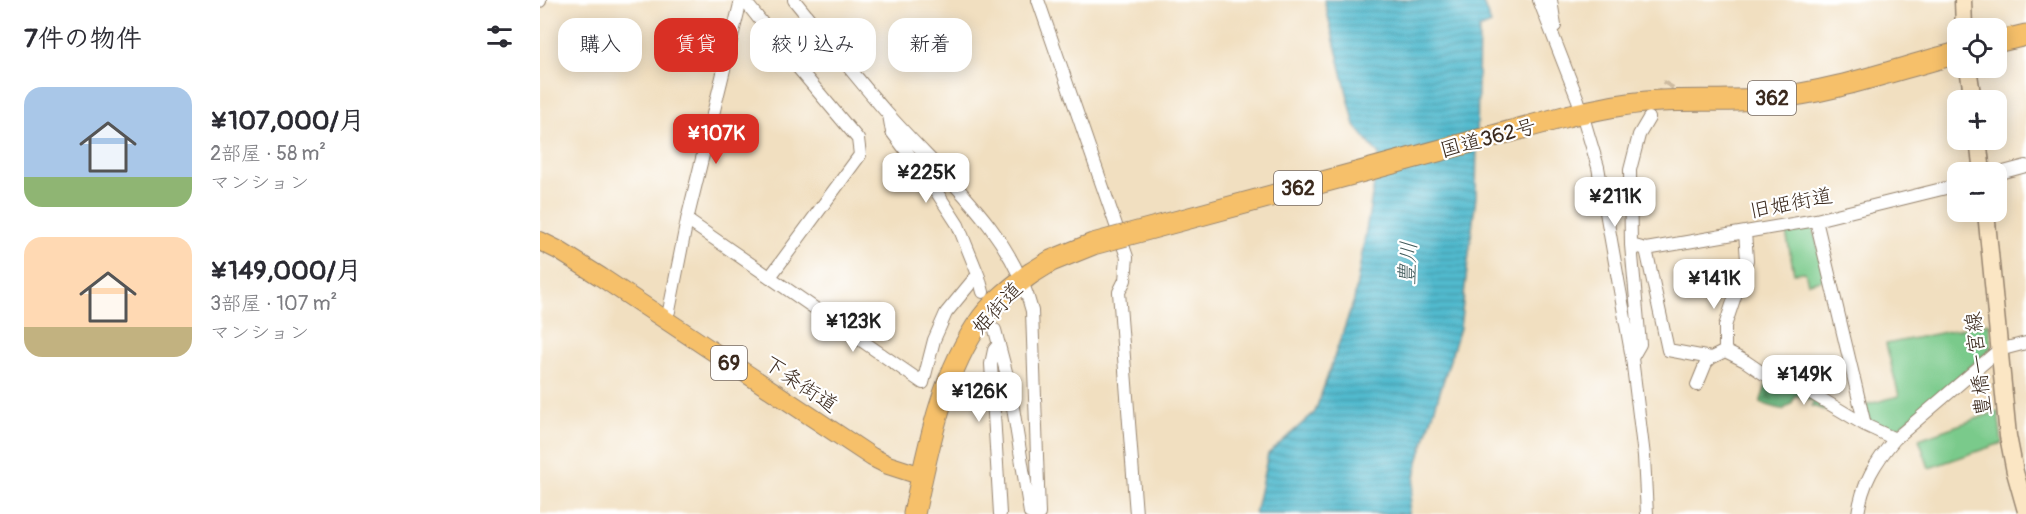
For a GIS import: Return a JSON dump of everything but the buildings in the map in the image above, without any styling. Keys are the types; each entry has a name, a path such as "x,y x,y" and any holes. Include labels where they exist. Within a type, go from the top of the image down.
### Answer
{"highway":[{"path":"2007,39 2026,35"},
{"name":"国道362号","path":"1026,277 1051,261 1093,244 1577,114 1658,101 1736,101 1798,95 1843,85 1947,55"},
{"name":"姫街道","path":"914,514 949,378 958,358 983,317 996,302 1026,277"}],"main road":[{"path":"1962,0 1963,18"},
{"name":"豊橋一宮線","path":"1987,222 2008,436 2026,511"},
{"name":"下条街道","path":"540,241 558,250 872,457 922,476"}],"street":[{"path":"664,320 669,311 687,220 742,0"},
{"path":"742,0 858,139 860,155 770,277"},
{"path":"794,0 888,114 970,200 1026,277 1032,311 1039,514"},
{"path":"1038,0 1127,257 1125,280 1119,292 1136,514"},
{"path":"1539,0 1558,47 1577,114 1598,167 1632,358 1644,456 1647,514"},
{"path":"1551,0 1558,47"},
{"path":"888,114 892,132 958,225 983,292"},
{"path":"1632,358 1640,344 1631,246 1630,170 1639,135 1649,118"},
{"path":"2007,171 2026,166"},
{"name":"旧姫街道","path":"1631,246 1646,249 1816,220 1947,188"},
{"path":"687,220 922,383 934,340 946,313 974,279 979,277"},
{"path":"1816,220 1865,425"},
{"path":"1725,351 1725,326 1747,260 1745,232"},
{"path":"1646,249 1668,350 1711,358"},
{"path":"995,330 1009,383 1023,478 1032,514"},
{"path":"1858,514 1864,485 1882,454 1895,439 1999,350 2026,343"},
{"path":"999,344 994,350 991,364 1000,514"},
{"path":"1725,351 1764,374 1803,388 1865,425 1895,439"},
{"path":"1697,384 1706,363 1725,351"}],"green space":[{"path":"1813,227 1826,279 1808,283 1805,272 1794,273 1786,232"},
{"path":"1989,323 1992,348 1896,430 1890,430 1869,420 1865,405 1899,396 1886,344"},
{"path":"1768,379 1803,391 1832,409 1830,412 1812,406 1813,401 1795,395 1792,403 1783,410 1760,403"},
{"path":"1998,411 2002,443 1929,468 1919,439"}],"water":[{"name":"豊川","path":"1324,0 1482,0 1491,24 1479,29 1476,197 1460,328 1418,462 1408,514 1255,514 1268,454 1315,412 1354,300 1379,155 1355,126"}],"tunnel":[{"path":"1658,102 1669,83"}]}
